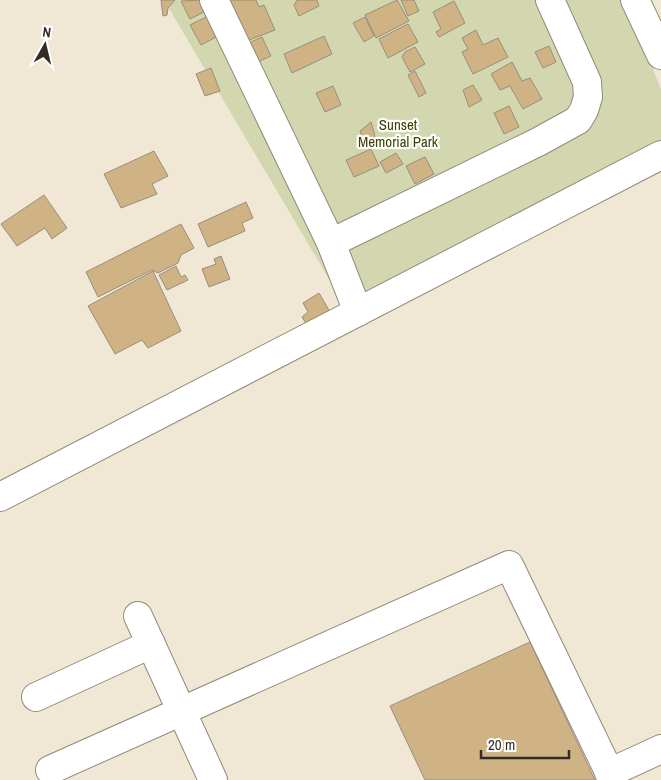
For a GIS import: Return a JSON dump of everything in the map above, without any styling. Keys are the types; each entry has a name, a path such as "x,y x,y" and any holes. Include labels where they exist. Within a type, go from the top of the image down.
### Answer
{"lane":[{"path":"214,0 331,244 358,312"},
{"path":"331,244 538,142 578,120 584,110 588,97 587,82 550,0"},
{"path":"635,0 661,55"},
{"path":"0,497 661,155"},
{"path":"50,770 509,565 611,777 661,749"},
{"path":"138,616 213,780"},
{"path":"36,697 151,644"}],"green space":[{"name":"Sunset Memorial Park","path":"164,0 625,0 661,89 661,152 345,306"}],"building":[{"path":"161,0 175,0 168,8 167,15 163,16"},
{"path":"203,0 208,10 190,19 181,1"},
{"path":"222,0 256,0 259,7 264,5 275,30 241,43"},
{"path":"297,0 317,0 319,6 299,16 294,5"},
{"path":"397,0 409,21 376,38 365,15"},
{"path":"401,0 414,0 419,11 408,16"},
{"path":"454,1 465,23 439,37 436,32 441,29 433,12"},
{"path":"210,15 220,35 201,45 190,25"},
{"path":"365,17 374,36 364,42 353,23"},
{"path":"408,24 418,42 388,58 379,39"},
{"path":"476,30 483,45 498,38 508,57 473,74 462,52 468,49 462,38"},
{"path":"324,36 332,54 292,73 284,54"},
{"path":"262,37 271,56 253,64 244,45"},
{"path":"549,46 556,62 543,68 535,52"},
{"path":"415,47 425,64 410,72 402,57 405,52"},
{"path":"512,62 522,81 530,78 542,99 523,109 510,86 500,90 491,74"},
{"path":"211,68 220,91 205,96 196,74"},
{"path":"415,71 426,93 419,97 408,75"},
{"path":"473,85 482,100 469,107 463,90"},
{"path":"333,86 341,105 325,112 316,93"},
{"path":"509,106 519,127 504,134 494,113"},
{"path":"371,122 377,143 364,146 360,131"},
{"path":"371,149 379,166 354,177 346,160"},
{"path":"154,151 168,176 152,184 157,194 121,208 104,174"},
{"path":"396,153 403,164 386,173 380,162"},
{"path":"425,157 434,174 415,184 406,166"},
{"path":"44,195 67,228 52,239 45,228 17,246 1,224"},
{"path":"246,202 253,218 242,223 245,231 208,247 198,224"},
{"path":"181,224 194,248 181,255 178,263 158,273 152,270 98,297 86,272"},
{"path":"221,256 230,279 209,287 202,269 216,264 214,259"},
{"path":"176,266 181,277 185,275 188,280 167,290 159,275"},
{"path":"153,271 181,331 148,348 142,340 115,354 88,306"},
{"path":"319,293 330,312 307,325 302,317 308,312 303,303"},
{"path":"530,642 595,780 425,780 390,706"}]}
